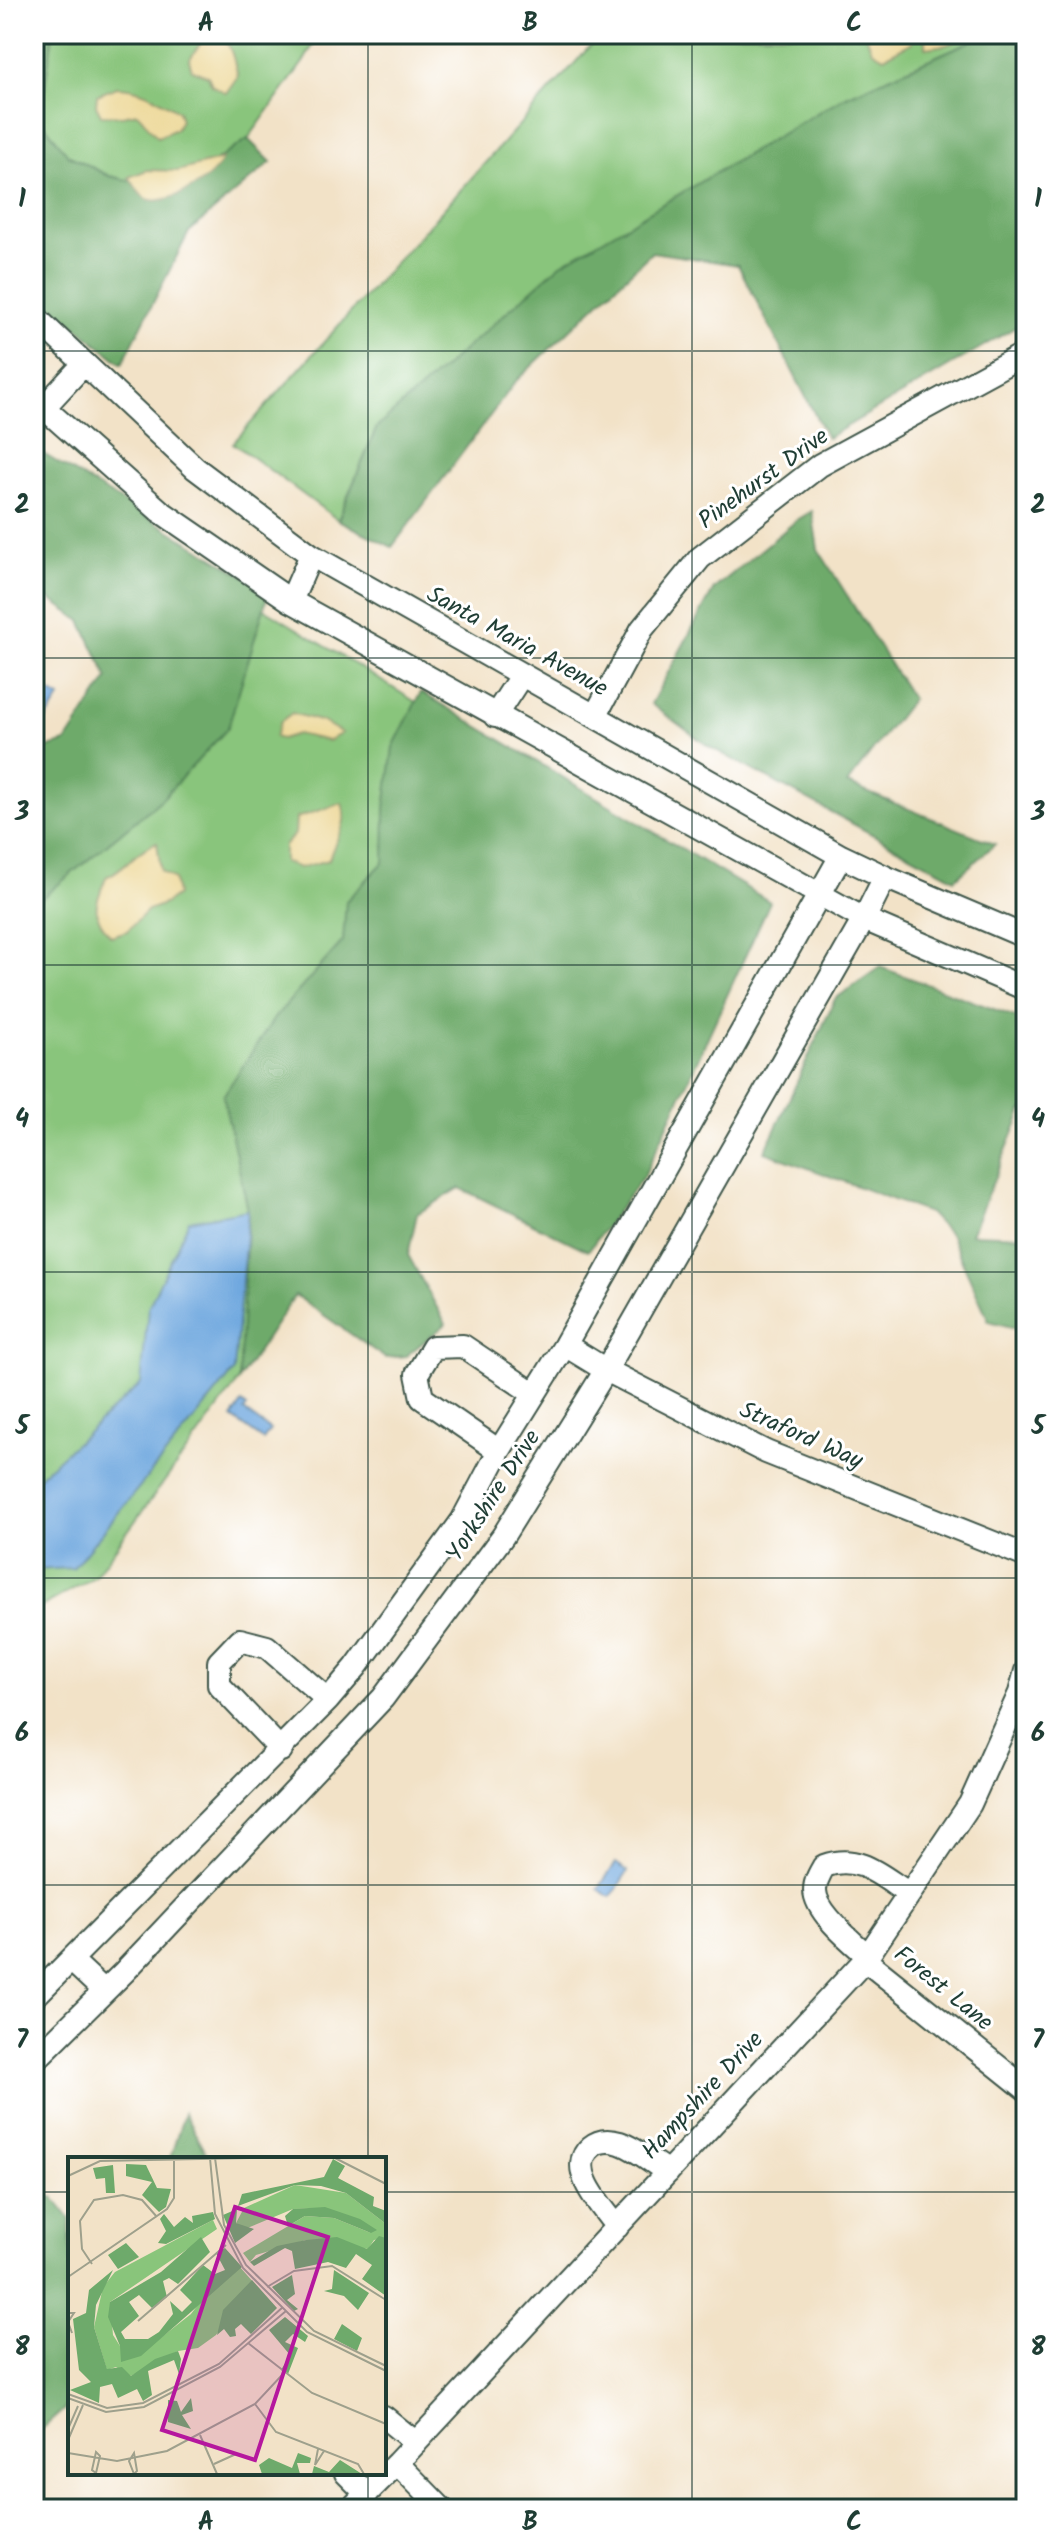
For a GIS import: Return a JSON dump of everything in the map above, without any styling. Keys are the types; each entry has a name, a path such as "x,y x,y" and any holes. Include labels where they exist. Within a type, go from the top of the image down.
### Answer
{"street":[{"name":"Santa Maria Avenue","path":"34,316 195,468 311,555 841,856 1026,937"},
{"name":"Pinehurst Drive","path":"595,716 642,629 700,558 820,465 1026,353"},
{"path":"83,365 37,408 160,511 291,601 864,919 1026,989"},
{"path":"291,601 311,555"},
{"path":"495,716 521,676"},
{"name":"Yorkshire Drive","path":"34,1997 328,1700 356,1667 462,1521 499,1451 565,1345 841,856"},
{"name":"Yorkshire Drive","path":"34,2061 383,1698 503,1536 606,1370 864,919 885,877"},
{"name":"Straford Way","path":"565,1345 606,1370 766,1452 1026,1556"},
{"path":"499,1451 422,1398 417,1374 433,1347 463,1346 533,1393"},
{"path":"281,1750 219,1685 219,1662 240,1640 267,1647 328,1700"},
{"name":"Hampshire Drive","path":"386,2474 867,1958 970,1804 1020,1693 1026,1671"},
{"name":"Forest Lane","path":"909,1894 858,1862 840,1860 824,1866 817,1879 815,1893 821,1909 867,1958 1026,2089"},
{"path":"71,1960 104,1991"},
{"path":"617,2227 587,2185 582,2168 584,2155 592,2146 602,2141 620,2143 668,2172"},
{"path":"386,2419 416,2443"},
{"path":"397,2463 442,2509"},
{"path":"347,2475 359,2501"},
{"name":"Hampshire Drive","path":"359,2501 385,2475"}],"green space":[{"path":"34,34 53,34 40,118 68,155 109,176 172,190 248,139 271,162 189,232 122,364 34,292"},
{"path":"53,34 319,34 304,61 248,139 172,190 109,176 67,155 40,118"},
{"path":"601,34 987,34 844,97 377,427 338,520 233,443"},
{"path":"987,34 1026,34 1026,321 827,438 738,265 652,252 516,381 392,547 338,520 377,427 561,264 844,97"},
{"path":"37,450 269,591 228,728 162,799 37,902 34,938 34,752 66,742 108,678 81,621 34,588 34,454"},
{"path":"812,511 818,549 912,699 847,784 995,844 955,879 708,746 651,704 714,589"},
{"path":"239,593 448,722 239,1380 94,1577 34,1611 34,938 40,874"},
{"path":"421,692 770,902 645,1174 588,1251 460,1188 417,1214 408,1255 446,1324 406,1356 385,1358 295,1295 239,1380 248,1210 223,1096 275,1017 343,941 346,901 384,862 385,808 393,747"},
{"path":"880,967 1026,1021 1026,1110 1023,1110 971,1234 1026,1236 1026,1331 989,1321 951,1236 929,1213 765,1152 835,999"},
{"path":"184,2113 208,2157 171,2157"},
{"path":"34,2193 54,2198 68,2216 68,2406 34,2436"}],"sand":[{"path":"207,34 222,38 232,54 238,76 226,93 212,85 208,76 192,70 189,60"},
{"path":"865,34 917,34 911,43 884,57 872,50"},
{"path":"926,34 977,34 946,45 926,48"},
{"path":"117,87 142,91 178,111 181,120 176,129 158,137 137,113 101,115 96,105 97,95"},
{"path":"222,159 211,174 192,188 160,200 143,197 129,177 147,170 178,171"},
{"path":"292,713 323,722 342,733 328,741 297,734 281,739 275,737 280,722"},
{"path":"342,803 343,826 329,860 299,868 284,862 284,846 295,834 296,818"},
{"path":"157,842 161,871 174,879 177,895 148,910 127,931 111,936 96,908 106,877"}],"water":[{"path":"44,689 60,698 39,730 34,727 34,705"},
{"path":"248,1210 234,1371 73,1568 34,1570 34,1481 141,1384 148,1308 189,1221"},
{"path":"242,1403 247,1407 244,1411 270,1430 263,1440 232,1418"},
{"path":"616,1863 628,1871 611,1897 598,1889"}]}
